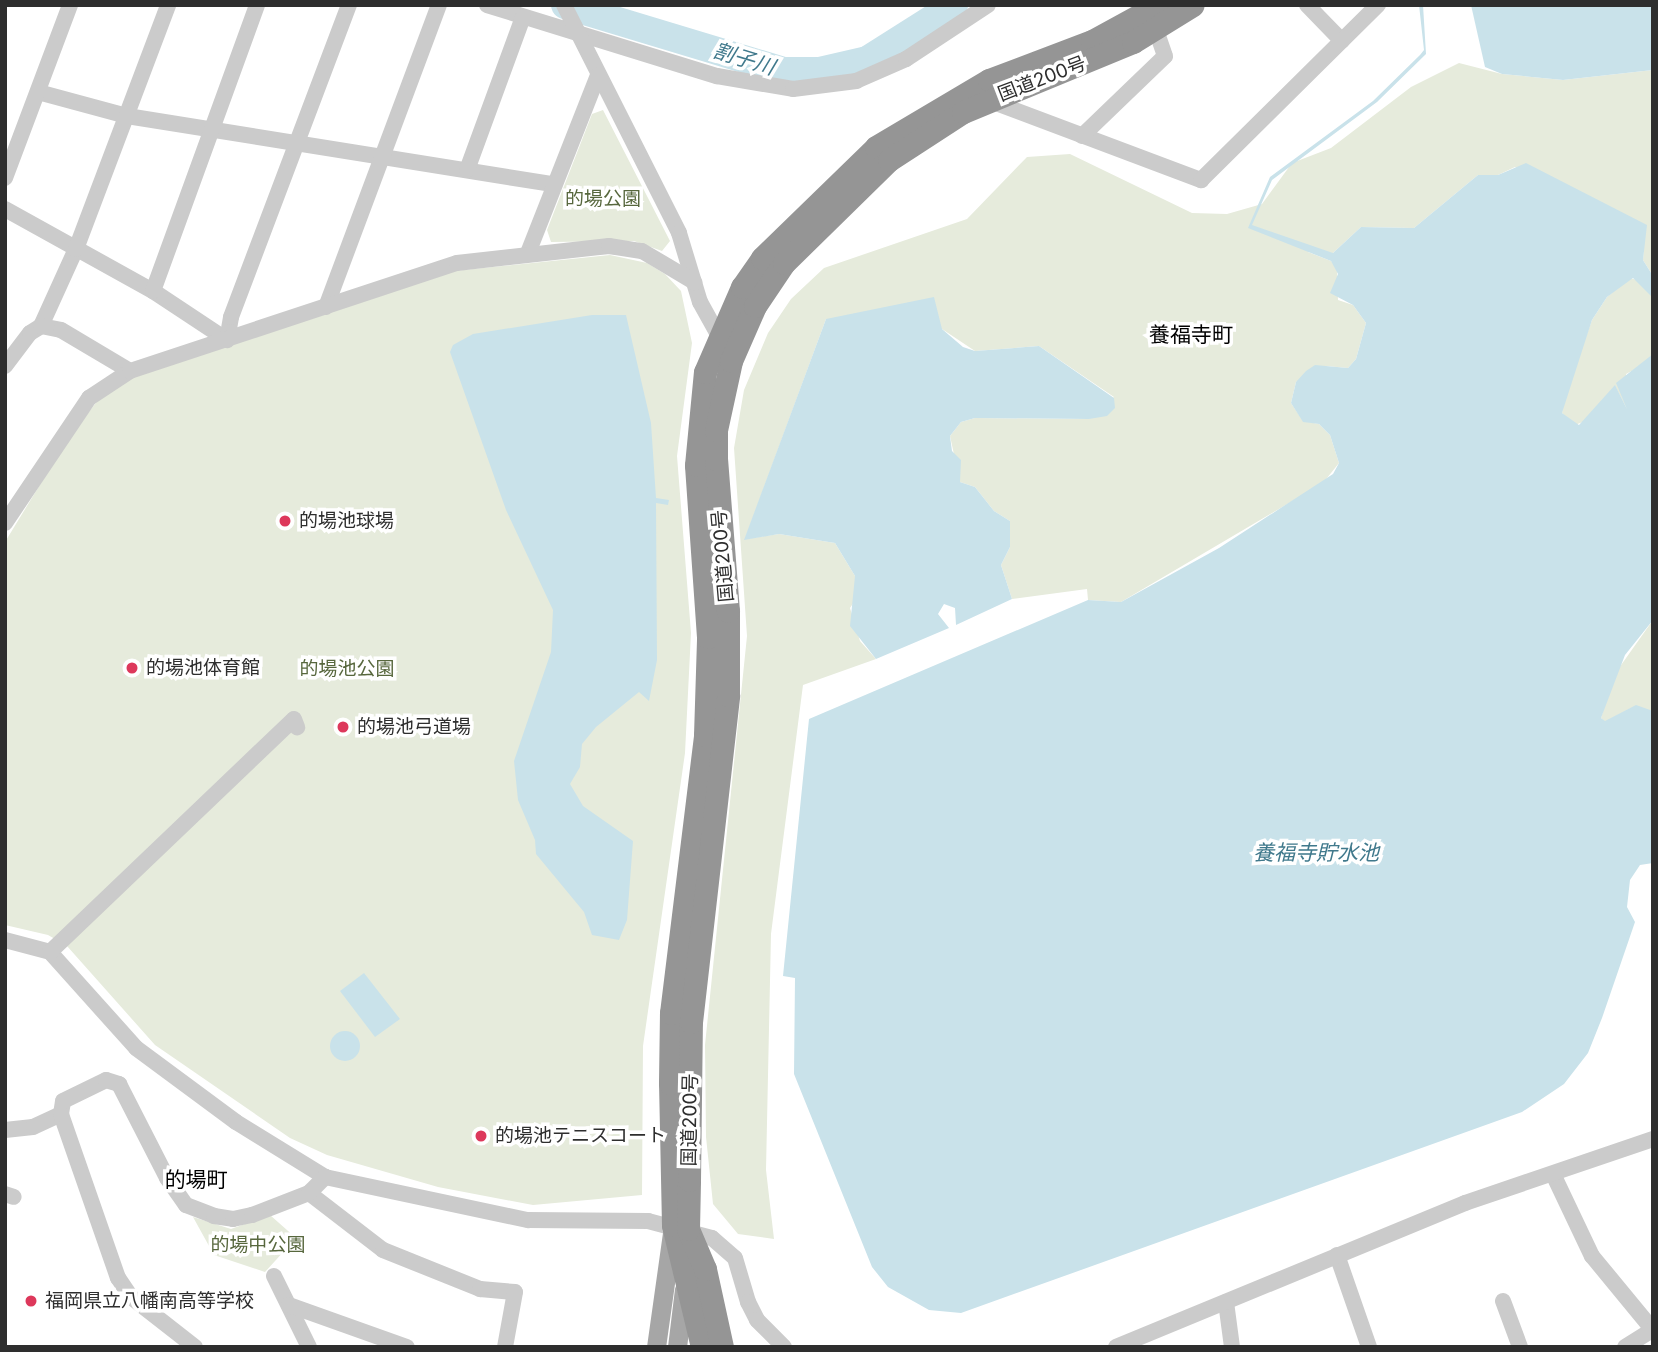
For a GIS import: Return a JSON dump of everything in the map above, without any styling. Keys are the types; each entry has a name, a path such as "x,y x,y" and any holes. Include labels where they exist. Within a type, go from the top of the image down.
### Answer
{"highway":[{"name":"国道200号","path":"702,1347 684,1283 680,1227 691,1022 728,695 728,611 716,430 728,337 762,258 876,147 989,80 1092,41 1158,5"},
{"name":"国道200号","path":"728,337 785,263 867,178 913,142 988,100 1156,30 1193,5"},
{"name":"国道200号","path":"680,1227 705,1269 722,1347"}],"main road":[{"path":"656,1347 680,1227"},
{"path":"677,1347 684,1283"}],"street":[{"path":"5,178 9,151 38,92 70,5"},
{"path":"5,366 30,333 41,326 76,249 168,5"},
{"path":"153,290 257,5"},
{"path":"227,340 296,144 349,5"},
{"path":"326,307 439,5"},
{"path":"487,5 523,17 572,19 717,76 793,89 856,81 906,59 988,5"},
{"path":"1307,5 1342,41"},
{"path":"988,100 1201,180 1378,5"},
{"path":"467,170 523,17"},
{"path":"572,19 679,233 695,282 728,337"},
{"path":"1083,136 1165,56 1156,30"},
{"path":"528,253 598,75"},
{"path":"38,92 127,116 553,184"},
{"path":"5,209 153,290 227,340"},
{"path":"5,523 89,398 130,371 457,263 609,246 642,251 695,282"},
{"path":"41,326 61,330 130,371"},
{"path":"50,952 294,719 297,727"},
{"path":"5,940 50,952 136,1048 236,1122 325,1177 528,1220 680,1227 727,1247 757,1320 784,1347"},
{"path":"195,1347 131,1297 118,1278 61,1114 63,1101 106,1080 119,1084 167,1178 186,1205 214,1216 233,1220 252,1215 309,1193 325,1177"},
{"path":"5,1130 33,1127 61,1114"},
{"path":"1116,1347 1337,1255 1653,1139"},
{"path":"1553,1174 1592,1256 1646,1312 1652,1330 1625,1347"},
{"path":"309,1193 383,1250 481,1289 515,1292 505,1347"},
{"path":"1337,1255 1369,1347"},
{"path":"274,1276 309,1347"},
{"path":"1503,1301 1520,1347"},
{"path":"1226,1302 1233,1347"},
{"path":"289,1305 407,1347"}],"green space":[{"path":"1459,63 1502,74 1563,80 1653,70 1653,276 1643,260 1644,247 1515,167 1498,175 1478,175 1414,228 1361,227 1333,253 1308,252 1331,261 1337,268 1338,300 1353,305 1366,323 1356,359 1348,368 1326,366 1296,382 1291,403 1303,421 1319,424 1330,435 1339,463 1323,483 1121,602 1088,600 1087,589 1012,599 1001,565 1010,547 1010,521 994,511 975,487 960,482 950,436 961,422 975,418 1089,419 1114,397 1039,346 975,351 942,329 826,319 745,539 779,534 835,543 855,576 856,599 850,608 860,641 876,659 803,685 771,934 766,1170 774,1239 738,1234 713,1204 706,1137 705,1045 747,636 734,448 744,390 768,333 791,299 824,268 967,219 1027,157 1070,154 1192,213 1227,214 1262,204 1292,163 1331,148 1411,87"},
{"name":"的場公園","path":"603,110 670,241 662,251 634,241 551,242 547,230 592,114"},
{"name":"的場池公園","path":"610,255 647,263 665,274 681,291 692,343 677,456 691,633 685,753 643,1046 642,1195 533,1205 438,1187 327,1155 290,1138 155,1045 67,946 48,935 5,925 5,542 69,437 99,399 130,377 454,271"},
{"path":"1630,278 1641,281 1653,298 1653,354 1645,364 1626,374 1627,409 1615,386 1588,420 1575,425 1562,413 1565,395 1592,320 1607,297"},
{"path":"1653,620 1653,711 1631,708 1605,722 1601,718 1614,675"},
{"name":"的場中公園","path":"270,1215 296,1238 265,1272 214,1255 193,1217 231,1229"}],"water":[{"name":"養福寺貯水池","path":"1419,5 1423,5 1426,54 1377,102 1272,180 1252,225 1333,253 1361,227 1414,228 1478,175 1498,175 1526,163 1647,225 1643,260 1653,276 1653,298 1633,278 1607,297 1592,320 1562,413 1579,425 1615,385 1627,409 1616,383 1653,354 1653,620 1625,655 1601,718 1605,721 1636,705 1653,711 1653,863 1640,865 1630,880 1627,907 1635,922 1602,1018 1588,1053 1564,1084 1522,1112 961,1313 929,1310 888,1287 872,1267 794,1074 795,978 783,976 809,719 1088,600 1121,602 1219,548 1333,474 1339,463 1330,435 1319,424 1303,422 1291,403 1296,382 1315,365 1348,368 1356,359 1366,323 1353,305 1330,293 1338,274 1331,261 1248,228 1270,177 1373,101 1424,50"},
{"path":"1471,5 1653,5 1653,70 1563,80 1502,74 1485,67"},
{"path":"934,297 942,329 963,347 975,351 1039,346 1114,398 1115,408 1107,416 1089,419 975,418 961,422 950,436 952,451 961,460 960,482 975,487 994,511 1010,521 1010,547 1001,565 1012,599 956,625 955,608 944,604 938,614 949,628 876,659 850,626 855,576 835,543 779,534 744,540 826,319"},
{"path":"592,315 626,315 651,423 656,498 669,500 668,505 656,503 657,660 649,701 639,692 596,727 582,744 580,767 570,784 583,806 633,841 627,920 619,940 592,935 584,912 536,854 535,840 518,800 514,761 551,652 553,610 506,510 450,352 453,345 473,334"},
{"path":"364,973 400,1019 375,1037 340,991"},
{"path":"345,1031 355,1036 360,1046 355,1056 345,1061 335,1056 330,1046 335,1036"}],"waterway":[{"name":"割子川","path":"565,5 784,71 820,71 867,60 954,5"}],"place":[{"name":"的場池球場","path":"285,521"},
{"name":"的場池体育館","path":"132,668"},
{"name":"的場池弓道場","path":"343,727"},
{"name":"的場池テニスコート","path":"481,1136"},
{"name":"福岡県立八幡南高等学校","path":"31,1301"}],"district":[{"name":"養福寺町","path":"1191,335"},
{"name":"的場町","path":"196,1180"}]}
